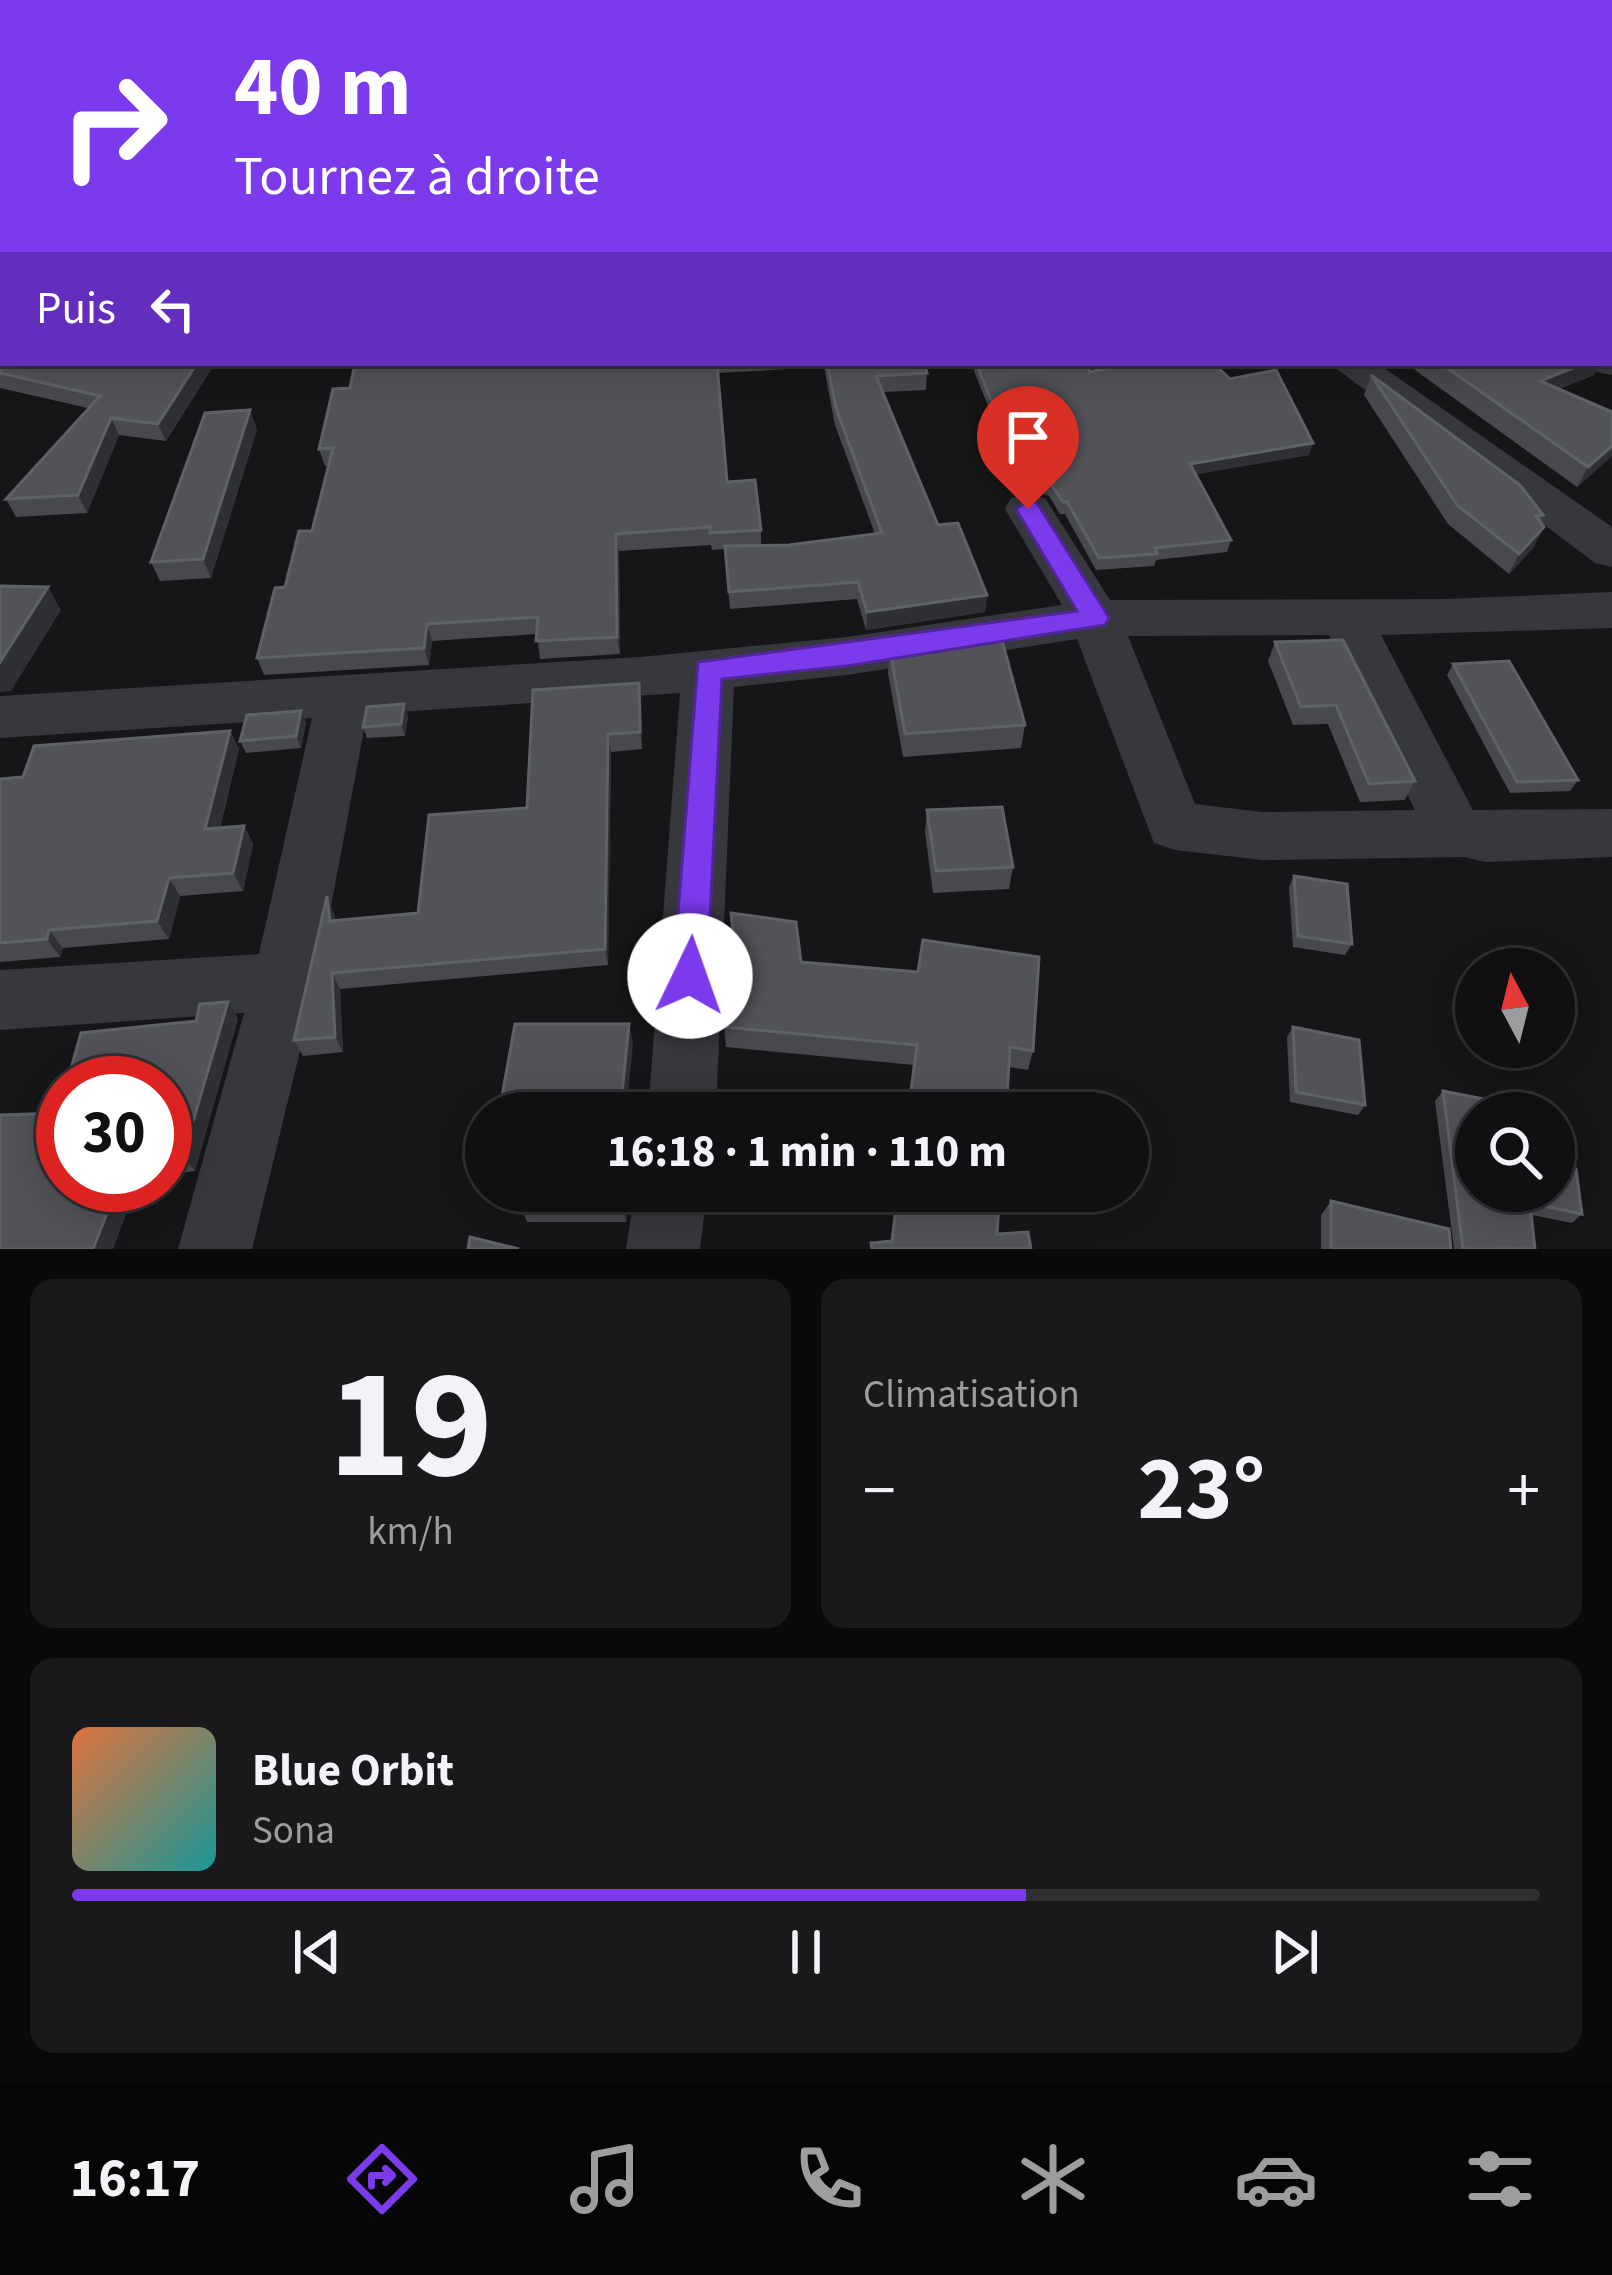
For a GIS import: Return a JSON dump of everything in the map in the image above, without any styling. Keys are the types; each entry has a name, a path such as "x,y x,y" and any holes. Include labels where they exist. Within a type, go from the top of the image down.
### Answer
{"street":[{"path":"1354,366 1612,550"},
{"path":"1028,509 1095,618 1175,826 1262,836 1461,834 1485,838 1612,833"},
{"path":"0,717 343,699 708,670 847,656 1095,618 1346,618 1612,610"},
{"path":"1346,618 1443,816 1461,834"},
{"path":"683,1092 708,670"},
{"path":"215,1249 285,981 343,699"},
{"path":"0,1000 285,981"},
{"path":"663,1249 668,1212"}],"building":[{"path":"0,366 195,366 158,424 111,418 78,495 6,499 100,396 0,373"},
{"path":"354,366 717,366 727,482 755,480 761,530 710,533 710,527 616,534 617,637 536,641 538,617 427,624 424,648 257,658 275,588 285,587 299,531 312,531 333,448 319,449 333,389 350,388"},
{"path":"828,366 925,366 927,373 876,376 938,525 958,523 987,595 867,612 858,582 729,592 725,546 789,545 882,533 836,408"},
{"path":"977,366 1089,366 1090,372 1115,366 1216,366 1230,379 1276,370 1313,443 1190,464 1231,540 1155,548 1157,554 1099,558 1067,502 1051,484 1040,480 1022,433 1005,435"},
{"path":"1444,366 1578,366 1540,381 1612,412 1612,446 1588,467"},
{"path":"1371,375 1520,485 1543,515 1536,516 1544,527 1519,554 1457,505"},
{"path":"250,410 203,559 151,562 205,413"},
{"path":"0,586 48,587 0,662"},
{"path":"1000,633 1025,725 905,734 890,650"},
{"path":"1343,640 1415,781 1369,784 1336,705 1301,707 1275,642"},
{"path":"1509,661 1578,780 1517,782 1453,664"},
{"path":"639,683 640,732 608,734 605,949 332,973 335,1037 294,1040 327,896 330,921 418,913 429,815 527,808 533,690"},
{"path":"404,704 401,724 363,727 367,707"},
{"path":"301,711 296,736 240,741 247,715"},
{"path":"230,731 205,829 244,826 233,873 169,878 157,921 49,930 47,939 0,943 0,779 23,777 34,746"},
{"path":"1002,807 1013,867 936,871 927,810"},
{"path":"1294,876 1347,884 1352,944 1298,936"},
{"path":"731,913 796,922 801,962 918,972 923,940 1039,957 1033,1051 1010,1047 1007,1092 911,1092 917,1045 724,1027 735,956"},
{"path":"228,1002 192,1125 192,1056 75,1056 81,1033 196,1021 200,1004"},
{"path":"515,1024 629,1024 622,1092 503,1092"},
{"path":"1293,1027 1359,1040 1365,1105 1296,1092"},
{"path":"1443,1091 1455,1093 1455,1186"},
{"path":"36,1114 36,1212 107,1212 93,1249 0,1249 0,1115"},
{"path":"1575,1169 1576,1169 1582,1214 1573,1212"},
{"path":"1331,1201 1449,1229 1451,1249 1331,1249"},
{"path":"895,1212 999,1212 997,1234 1028,1232 1031,1249 872,1249 871,1243 892,1241"},
{"path":"1458,1212 1531,1212 1535,1249 1463,1249"},
{"path":"470,1237 519,1249 468,1249"}],"route":[{"path":"690,976 708,670 847,656 1095,618 1028,509"}]}
